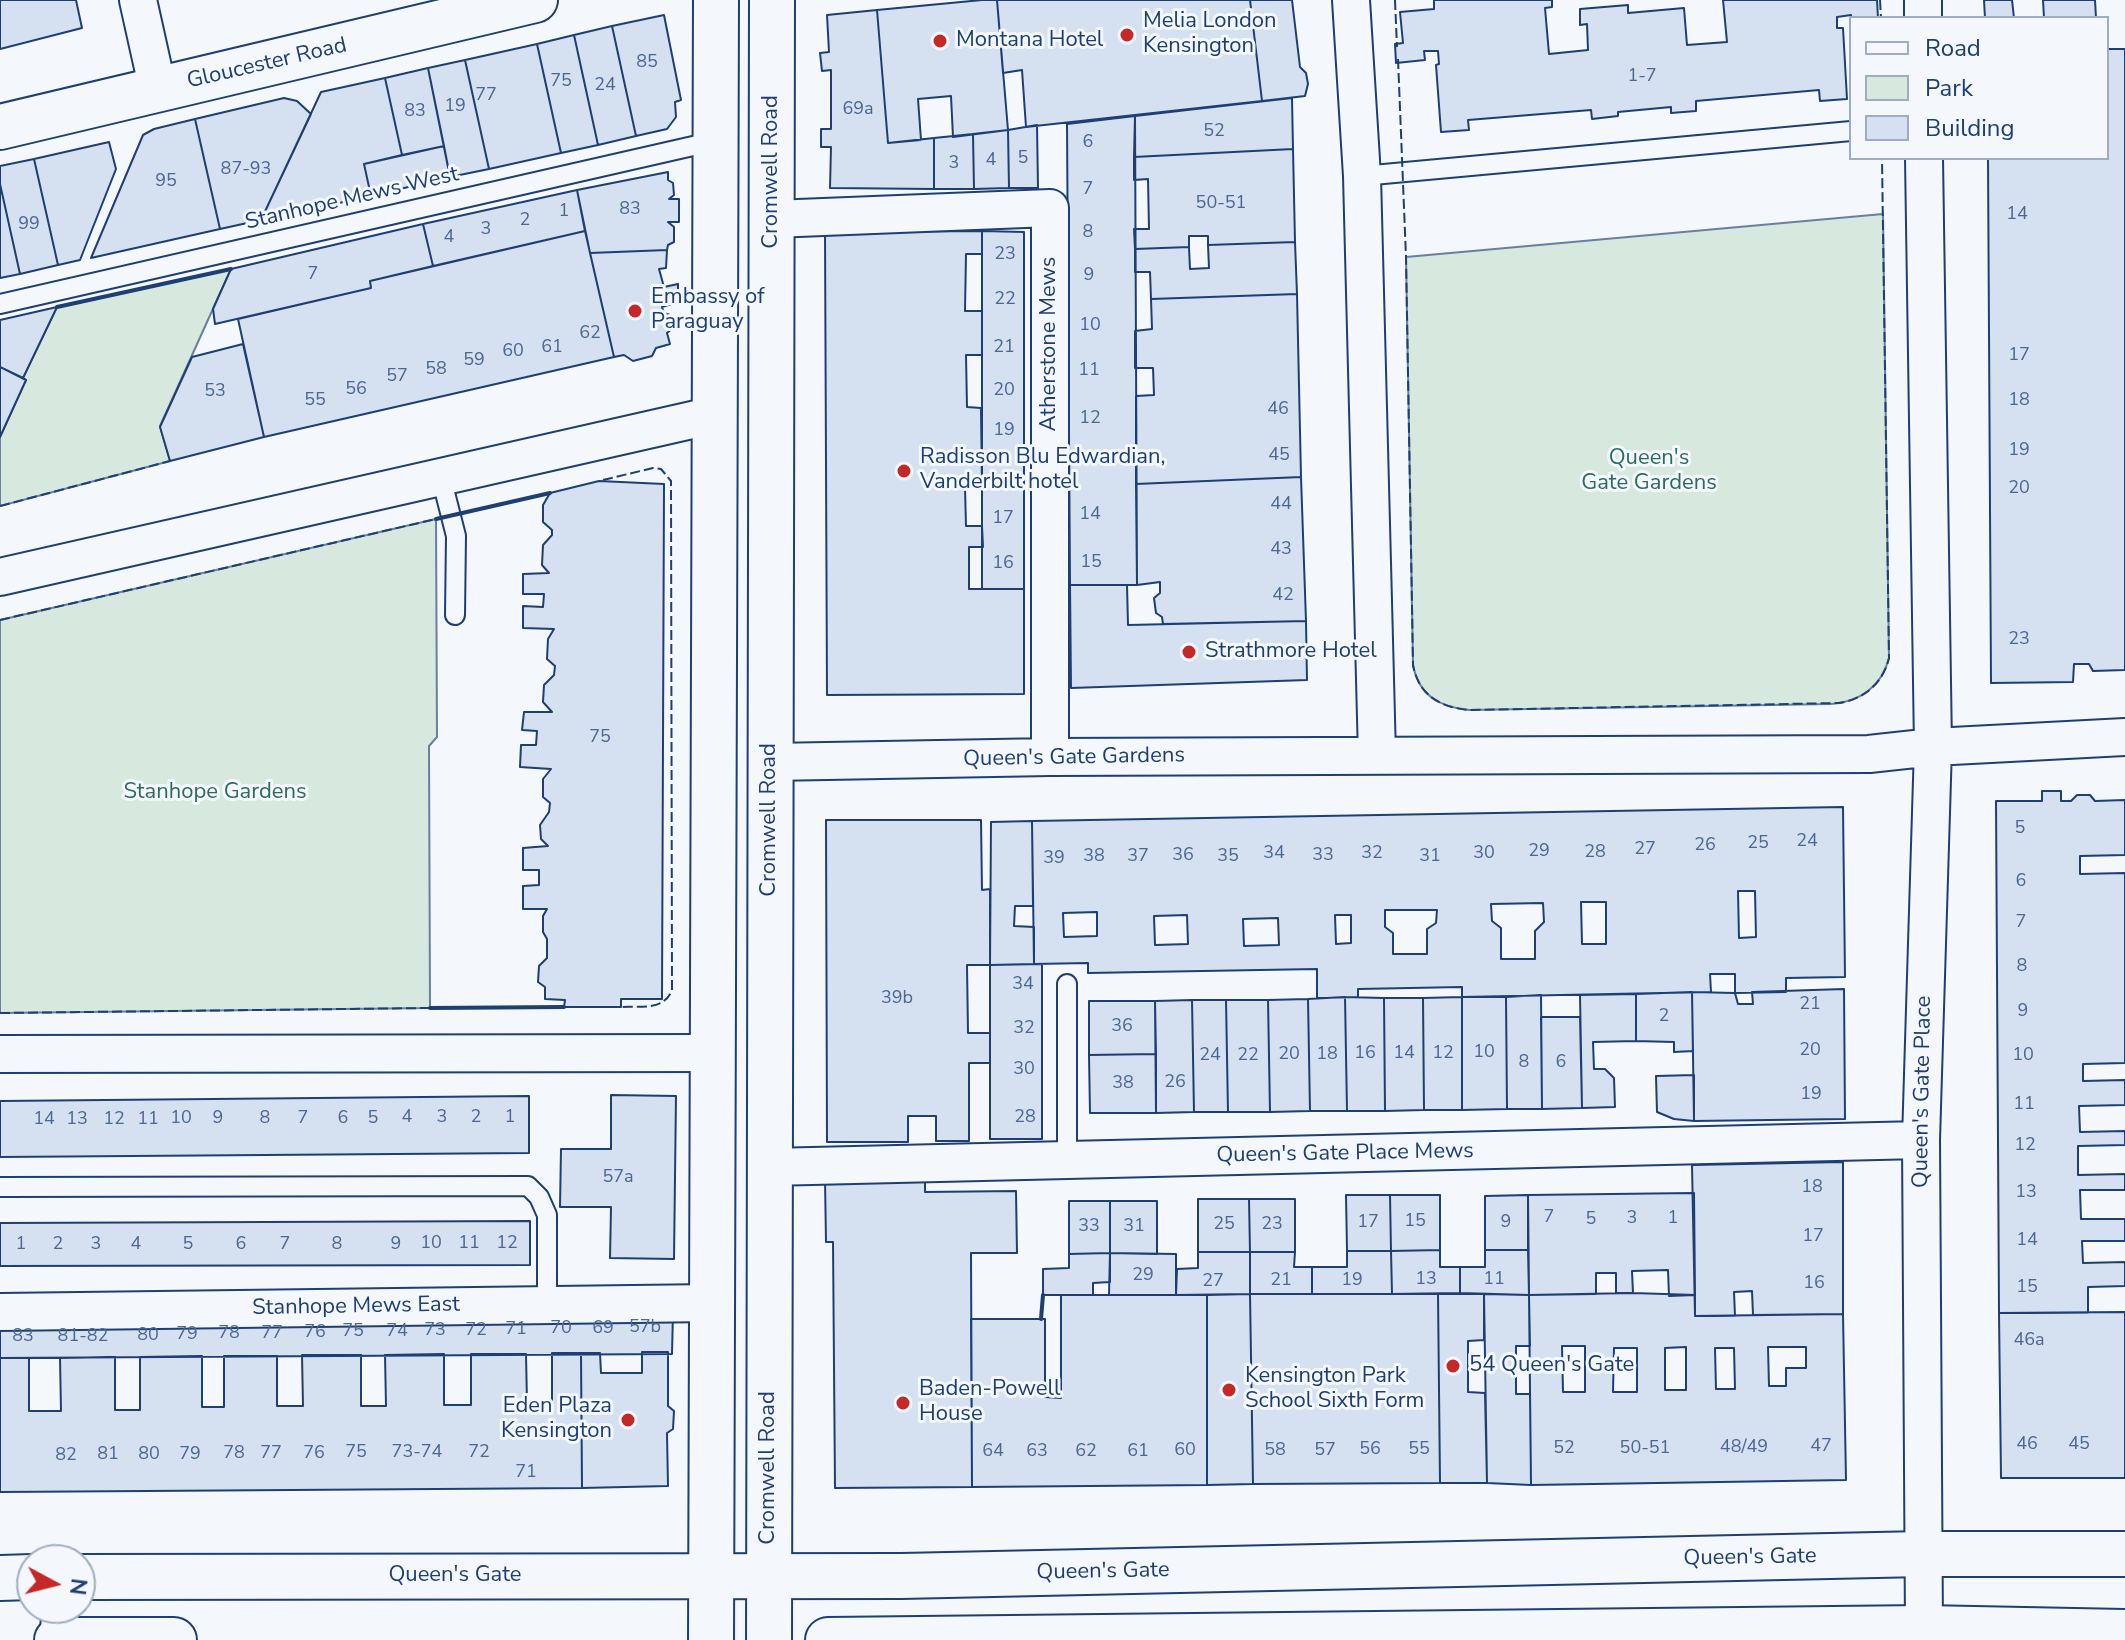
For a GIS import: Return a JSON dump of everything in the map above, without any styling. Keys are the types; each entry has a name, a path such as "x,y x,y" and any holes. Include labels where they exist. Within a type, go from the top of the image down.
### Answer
{"main road":[{"name":"Gloucester Road","path":"0,127 535,0"},
{"path":"711,1640 716,0"},
{"name":"Cromwell Road","path":"769,1640 772,0"},
{"name":"Queen's Gate","path":"96,1577 901,1576 1923,1554 2125,1554"},
{"path":"828,1640 1794,1635 1924,1628 2125,1632"},
{"path":"58,1640 174,1640"}],"street":[{"path":"138,0 158,90"},
{"path":"1351,0 1362,176 1377,756"},
{"path":"1924,160 1933,747 2125,737"},
{"name":"Atherstone Mews","path":"773,219 1050,208 1050,757"},
{"path":"0,577 714,415"},
{"name":"Queen's Gate Gardens","path":"771,762 1050,757 1869,754 1933,747"},
{"name":"Queen's Gate Place","path":"1924,1628 1921,1140 1933,747"},
{"path":"0,1054 713,1053"},
{"name":"Queen's Gate Place Mews","path":"769,1167 1921,1140"},
{"name":"Stanhope Mews East","path":"0,1312 712,1303"}],"lane":[{"path":"1362,176 1849,131"},
{"name":"Stanhope Mews West","path":"0,304 715,141"},
{"path":"441,477 456,536 455,615"},
{"path":"1067,984 1067,1160"},
{"path":"0,1187 528,1186 539,1197 547,1215 547,1305"}],"green space":[{"name":"Queen's Gate Gardens","path":"1883,214 1889,658 1875,684 1860,696 1831,704 1469,710 1432,698 1420,685 1413,665 1406,257"},
{"path":"231,269 160,426 170,461 0,506 0,437 26,380 23,378 57,307"},
{"name":"Stanhope Gardens","path":"436,519 437,737 429,746 430,1008 0,1013 0,620"}],"building":[{"path":"0,0 76,0 82,28 0,49"},
{"name":"Montana Hotel","path":"997,0 1008,130 953,137 951,96 918,99 921,140 888,143 877,10"},
{"name":"Melia London Kensington","path":"997,0 1250,0 1262,101 1026,127 1022,70 1003,73"},
{"path":"1250,0 1292,0 1300,67 1306,73 1308,84 1305,96 1262,101"},
{"path":"1434,0 1552,0 1552,7 1545,8 1549,54 1588,50 1587,24 1580,25 1580,9 1628,5 1628,13 1684,8 1687,45 1727,42 1723,0 1877,0 1878,16 1837,17 1837,28 1843,28 1847,99 1820,101 1819,90 1696,101 1696,111 1671,113 1671,107 1618,112 1618,116 1592,119 1591,110 1468,120 1469,130 1441,132 1436,65 1439,64 1438,51 1424,51 1425,60 1396,63 1395,44 1403,43 1400,12 1434,9"},
{"path":"1984,0 2012,0 2014,16 1985,16"},
{"path":"2043,0 2095,0 2096,16 2044,16"},
{"path":"877,10 888,143 934,138 934,189 830,188 831,147 821,147 821,129 831,129 831,70 822,71 820,53 829,52 827,15"},
{"path":"664,15 681,100 675,102 676,117 667,129 636,136 612,26"},
{"path":"612,26 636,136 598,145 574,35"},
{"path":"574,35 598,145 561,153 537,44"},
{"path":"537,44 561,153 489,169 465,60"},
{"path":"2109,49 2125,49 2125,670 2093,671 2089,664 2074,664 2073,682 1991,683 1988,160 2109,160"},
{"path":"465,60 489,169 450,177 428,68"},
{"path":"428,68 444,146 402,155 385,78"},
{"path":"385,78 402,155 364,164 371,196 261,220 321,92"},
{"path":"284,98 297,101 311,114 261,220 220,229 195,119"},
{"path":"1292,98 1293,149 1134,157 1135,116"},
{"path":"1135,116 1137,585 1070,585 1067,124"},
{"path":"195,119 220,229 91,258 143,135 154,129"},
{"path":"1037,125 1038,188 1009,188 1008,130"},
{"path":"1008,130 1009,188 974,189 973,134"},
{"path":"973,134 974,189 934,189 934,138"},
{"path":"109,142 116,169 80,260 58,265 34,159"},
{"path":"444,146 450,177 371,196 364,164"},
{"path":"1293,149 1295,242 1208,245 1208,236 1189,236 1189,247 1135,249 1134,229 1149,229 1148,179 1134,180 1134,157"},
{"path":"34,159 58,265 20,274 0,184 0,166"},
{"path":"668,172 674,195 669,199 679,199 679,222 668,222 674,227 674,242 668,245 667,250 590,253 577,190"},
{"path":"0,184 20,274 0,278"},
{"path":"577,190 585,231 433,266 423,224"},
{"path":"423,224 433,266 370,281 371,288 215,324 213,309 231,269"},
{"path":"585,231 614,357 264,437 238,319 371,288 370,281"},
{"path":"982,231 1024,232 1024,589 982,589"},
{"name":"Radisson Blu Edwardian, Vanderbilt hotel","path":"982,231 982,254 966,254 965,311 982,311 982,355 966,355 967,407 981,408 982,487 965,487 966,526 982,526 983,547 969,547 969,589 1024,589 1024,694 827,695 825,232"},
{"path":"1295,242 1297,294 1151,299 1150,272 1135,272 1135,249 1189,247 1190,269 1209,268 1208,245"},
{"path":"667,250 666,268 659,269 664,287 678,284 678,302 662,307 664,313 670,315 673,328 667,333 670,344 656,348 652,356 633,361 624,355 614,357 590,253"},
{"path":"1297,294 1301,477 1136,484 1136,396 1154,395 1153,368 1135,368 1135,331 1152,329 1151,299"},
{"path":"57,307 23,378 0,367 0,320"},
{"path":"243,344 264,437 170,461 160,427 192,357"},
{"path":"0,367 26,380 0,437"},
{"path":"1301,477 1306,621 1163,624 1162,617 1156,613 1154,598 1160,593 1160,582 1137,585 1136,484"},
{"path":"599,481 664,484 662,999 621,999 621,1007 564,1007 565,1000 545,999 545,987 538,982 539,966 547,958 543,916 547,909 523,909 523,886 539,885 539,870 523,870 523,848 548,846 541,839 540,825 549,812 550,803 543,797 543,779 551,769 520,767 521,745 536,745 537,731 522,730 524,712 552,712 543,702 544,685 554,675 555,666 547,659 548,639 554,629 523,628 523,606 543,607 544,594 523,594 523,574 549,573 542,565 543,545 552,535 552,530 543,522 543,505 550,493"},
{"name":"Strathmore Hotel","path":"1070,585 1127,585 1128,625 1306,621 1307,680 1071,688"},
{"path":"2042,791 2061,791 2061,801 2071,801 2077,795 2090,795 2095,801 2125,800 2125,855 2080,856 2080,874 2125,873 2125,1063 2083,1064 2083,1081 2125,1080 2125,1105 2079,1106 2080,1132 2125,1131 2125,1145 2078,1146 2078,1175 2125,1174 2125,1190 2080,1190 2081,1219 2125,1219 2125,1241 2082,1241 2083,1263 2125,1262 2125,1286 2088,1287 2088,1313 1999,1313 1996,801 2042,801"},
{"path":"1843,807 1845,977 1786,978 1786,992 1735,993 1735,974 1710,974 1711,992 1462,997 1462,987 1358,989 1358,997 1317,998 1317,969 1088,973 1088,963 1034,964 1032,821","holes":["1738,891 1755,891 1756,937 1739,938","1581,902 1606,902 1606,944 1582,944","1543,903 1544,922 1535,931 1535,959 1501,959 1501,928 1492,921 1491,904","1385,910 1437,910 1436,923 1427,929 1427,954 1393,954 1393,933 1385,927","1097,912 1097,936 1064,937 1063,913","1187,915 1188,944 1155,945 1154,916","1335,915 1351,915 1351,943 1336,944","1278,918 1279,945 1244,946 1243,919"]},
{"path":"826,820 981,820 982,890 990,889 990,965 967,965 968,1033 990,1033 990,1063 969,1063 969,1141 936,1141 936,1116 908,1116 908,1142 827,1142"},
{"path":"1032,821 1033,906 1015,906 1014,926 1034,927 1034,964 990,965 991,822"},
{"path":"1042,964 1042,1139 990,1139 990,965"},
{"path":"1844,989 1845,1119 1694,1121 1692,992 1735,993 1738,1004 1753,1004 1752,992"},
{"path":"1692,992 1693,1051 1674,1052 1674,1042 1636,1041 1636,994"},
{"path":"1636,994 1636,1041 1593,1042 1594,1069 1605,1069 1614,1078 1615,1107 1582,1108 1580,995"},
{"path":"1541,995 1542,1109 1507,1109 1506,997"},
{"path":"1345,997 1384,998 1385,1111 1347,1111"},
{"path":"1345,997 1347,1111 1310,1111 1308,999"},
{"path":"1462,997 1506,997 1507,1109 1462,1110"},
{"path":"1462,997 1462,1110 1424,1110 1423,998"},
{"path":"1384,998 1423,998 1424,1110 1385,1111"},
{"path":"1308,999 1310,1111 1270,1112 1268,1000"},
{"path":"1192,1000 1226,1000 1228,1112 1194,1112"},
{"path":"1192,1000 1194,1112 1156,1113 1155,1001"},
{"path":"1226,1000 1268,1000 1270,1112 1228,1112"},
{"path":"1089,1001 1155,1001 1156,1054 1089,1055"},
{"path":"1541,1017 1580,1017 1582,1108 1542,1109"},
{"path":"1156,1054 1156,1113 1090,1113 1089,1055"},
{"path":"1694,1075 1694,1121 1674,1119 1657,1112 1656,1076"},
{"path":"611,1095 676,1096 674,1259 610,1258 611,1207 560,1207 561,1149 611,1149"},
{"path":"529,1096 529,1153 0,1157 0,1101"},
{"path":"1843,1162 1843,1314 1753,1315 1752,1291 1734,1292 1735,1316 1695,1316 1692,1165"},
{"name":"Baden-Powell House","path":"925,1179 925,1192 1016,1191 1017,1253 971,1253 972,1487 835,1488 833,1242 826,1242 825,1180"},
{"path":"1694,1193 1695,1295 1669,1296 1668,1270 1632,1271 1633,1293 1616,1293 1616,1273 1596,1273 1596,1294 1529,1295 1528,1195"},
{"path":"1346,1195 1390,1195 1391,1251 1347,1251"},
{"path":"1390,1195 1440,1195 1440,1250 1391,1251"},
{"path":"1528,1195 1528,1250 1485,1250 1485,1196"},
{"path":"1198,1199 1249,1199 1250,1252 1198,1252"},
{"path":"1249,1199 1295,1199 1295,1252 1250,1252"},
{"path":"1069,1201 1110,1201 1110,1253 1069,1254"},
{"path":"1110,1201 1157,1201 1157,1254 1110,1253"},
{"path":"530,1221 530,1265 0,1266 0,1223"},
{"path":"1440,1250 1440,1267 1460,1267 1460,1293 1392,1294 1391,1251"},
{"path":"1485,1250 1528,1250 1529,1295 1460,1293 1460,1267 1485,1267"},
{"path":"1347,1251 1391,1251 1392,1294 1312,1294 1312,1267 1347,1267"},
{"path":"1198,1252 1250,1252 1250,1294 1176,1295 1177,1269 1198,1268"},
{"path":"1250,1252 1295,1252 1294,1267 1312,1267 1312,1294 1250,1294"},
{"path":"1110,1253 1110,1282 1093,1283 1093,1295 1043,1295 1043,1269 1069,1268 1069,1254"},
{"path":"1110,1253 1176,1254 1176,1295 1109,1295"},
{"name":"Kensington Park School Sixth Form","path":"1250,1294 1253,1484 1207,1485 1207,1295"},
{"path":"1250,1294 1438,1294 1440,1483 1253,1484"},
{"name":"54 Queen's Gate","path":"1438,1294 1484,1294 1484,1340 1468,1341 1468,1392 1485,1393 1487,1483 1440,1483"},
{"path":"1484,1294 1529,1295 1530,1346 1516,1346 1516,1394 1530,1394 1531,1485 1487,1483"},
{"path":"1061,1295 1207,1295 1207,1485 972,1487 971,1319 1045,1319 1045,1397 1061,1398"},
{"path":"1529,1295 1695,1295 1695,1316 1843,1314 1846,1480 1531,1485","holes":["1562,1346 1585,1346 1585,1392 1563,1392","1686,1347 1686,1390 1665,1390 1665,1348","1768,1347 1806,1347 1806,1368 1786,1368 1786,1386 1769,1386","1614,1348 1637,1348 1637,1392 1613,1392","1715,1348 1734,1348 1735,1389 1716,1389"]},
{"path":"673,1312 672,1354 0,1358 0,1317"},
{"path":"2125,1312 2125,1478 2001,1478 1999,1313"},
{"name":"Eden Plaza Kensington","path":"642,1352 668,1352 668,1406 674,1411 673,1429 667,1433 668,1486 582,1488 581,1353 600,1353 601,1373 642,1373"},
{"path":"552,1353 581,1353 582,1488 0,1492 0,1358 29,1358 29,1411 61,1411 60,1358 115,1357 115,1410 140,1410 140,1357 202,1356 202,1407 224,1407 224,1356 277,1356 277,1406 303,1406 302,1355 361,1355 361,1406 386,1406 385,1355 444,1354 444,1405 471,1405 471,1354 526,1354 527,1403 552,1402"}],"fence":[{"path":"1395,0 1397,47"},
{"path":"1880,0 1881,16"},
{"path":"1398,59 1406,257 1413,665 1426,692 1449,706 1469,710 1838,703 1864,694 1877,682 1889,658 1882,160"},
{"path":"0,506 170,461"},
{"path":"603,480 653,468 661,469 671,481 672,990 657,1004 621,1007"},
{"path":"0,620 436,519"},
{"path":"0,1013 430,1008"}],"wall":[{"path":"57,307 231,269"},
{"path":"436,519 550,493"},
{"path":"430,1008 564,1007"},
{"path":"1041,1319 1043,1295"}],"place":[{"name":"Melia London Kensington","path":"1127,35"},
{"name":"Montana Hotel","path":"940,41"},
{"name":"Embassy of Paraguay","path":"635,311"},
{"name":"Radisson Blu Edwardian, Vanderbilt hotel","path":"904,471"},
{"name":"Strathmore Hotel","path":"1189,652"},
{"name":"54 Queen's Gate","path":"1453,1366"},
{"name":"Kensington Park School Sixth Form","path":"1229,1390"},
{"name":"Baden-Powell House","path":"903,1403"},
{"name":"Eden Plaza Kensington","path":"628,1420"}]}
